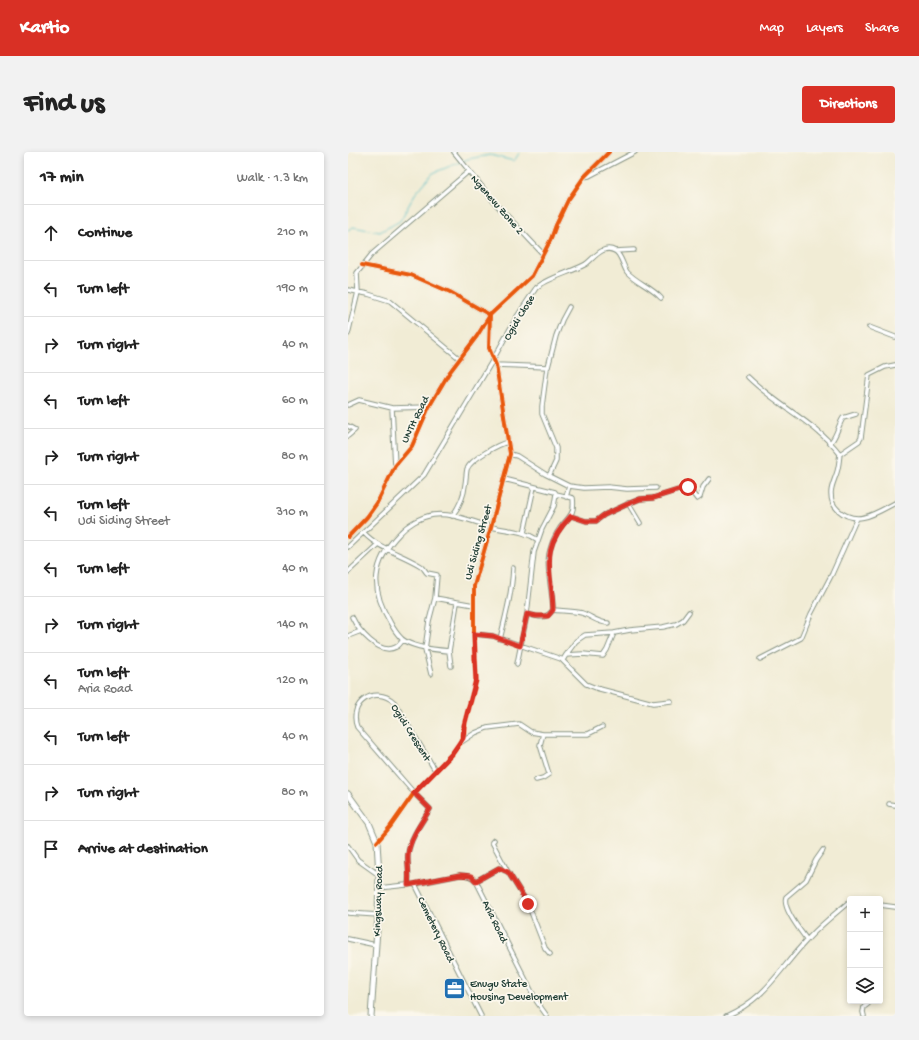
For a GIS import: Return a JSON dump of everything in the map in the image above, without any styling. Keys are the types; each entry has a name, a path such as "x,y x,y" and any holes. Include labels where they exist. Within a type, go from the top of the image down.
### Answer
{"main road":[{"name":"Kingsway Road","path":"348,794 369,823 377,842 379,888 371,1016"}],"street":[{"name":"Ngenevu Zone 2","path":"454,152 495,203 543,254"},
{"name":"UNTH Road","path":"348,537 367,517 377,503 395,466 412,446 428,407 446,378 477,336 490,315 532,276 551,239 568,200 584,177 609,152"},
{"path":"584,177 589,176 635,152"},
{"path":"348,334 358,292 356,273 372,254 469,171"},
{"name":"Ogidi Close","path":"348,547 424,475 494,358 516,318 536,288 540,284 586,264 604,250 634,250"},
{"path":"615,251 624,268 631,276 652,289 661,298"},
{"path":"362,265 411,275 450,292 490,315"},
{"path":"348,290 390,301 460,359"},
{"path":"549,476 556,461 556,448 542,414 547,368 549,366 556,336 569,307"},
{"name":"Udi Siding Street","path":"377,842 390,828 414,793 452,754 460,743 476,680 474,586 510,454 496,365 489,348 490,315"},
{"path":"869,327 895,337"},
{"path":"496,365 547,368"},
{"path":"895,365 885,367 869,375 861,438 859,442 840,454 837,472 831,492 831,501 833,505 840,512 857,518 864,518 872,515 895,503"},
{"path":"748,377 758,387 802,419 830,442 840,454"},
{"path":"348,405 359,400 363,400 392,408 428,407"},
{"path":"392,408 395,466"},
{"path":"830,442 836,436 838,427 843,418 856,414"},
{"path":"348,426 355,430 348,436"},
{"path":"452,516 459,507 465,489 469,466 481,456 502,443 508,442"},
{"path":"510,454 517,456 549,476 569,486 584,488 608,487 627,489 656,488"},
{"path":"504,479 574,498 571,516 558,532 549,553 549,573 553,610 548,616 544,617 527,614"},
{"path":"571,516 586,521 596,521 604,515 640,499 653,498 688,487 697,499 700,497 703,487 709,479"},
{"path":"566,497 569,486"},
{"path":"524,533 534,487"},
{"path":"518,664 520,646 527,614 534,552 554,506 556,494"},
{"path":"628,504 640,523"},
{"path":"449,651 426,649 403,640 387,617 378,593 376,581 379,563 385,549 402,530 422,518 442,514 476,521 491,527 531,534 538,540"},
{"path":"760,658 801,638 857,518"},
{"path":"364,533 369,539 385,549 422,567 427,573 437,575 435,598 429,620 426,649 430,674"},
{"path":"348,572 378,544"},
{"path":"500,639 509,604 513,568"},
{"path":"435,598 474,605"},
{"path":"451,666 449,651 457,603"},
{"path":"553,610 583,613 598,621 608,623"},
{"path":"563,660 571,647 581,637 594,634 663,627 676,624 683,620 689,612"},
{"path":"352,617 357,626 377,646 387,649 396,647 403,640"},
{"path":"348,636 362,631"},
{"path":"566,655 583,654 603,656 614,633"},
{"path":"474,634 493,636 563,660 586,684 596,688 653,704 671,700"},
{"name":"Ogidi Crescent","path":"408,885 408,852 416,832 430,809 368,741 354,722 353,715 355,709 364,698 369,695 386,696 394,702 435,770"},
{"path":"460,743 475,733 487,728 519,724 531,732 543,734 588,734 602,727"},
{"path":"536,780 550,774 540,745 543,734"},
{"path":"889,804 895,805"},
{"path":"494,840 492,842 508,872 528,904 545,948 550,954"},
{"path":"348,846 357,859 379,875"},
{"path":"807,940 793,920 786,906 785,900 786,897 806,880 823,850"},
{"path":"379,888 415,884 460,875 471,876 476,881 499,868 508,872"},
{"name":"Aria Road","path":"476,881 537,1002 547,1016"},
{"name":"Cemetery Road","path":"415,884 481,1016"},
{"path":"726,1016 745,1007 764,991 807,940 847,904"},
{"path":"883,905 895,907"},
{"path":"348,913 378,915"},
{"path":"348,939 376,945"},
{"path":"864,1016 864,1007 868,1004"}],"waterway":[{"path":"348,230 353,227 380,232 400,221 415,194 433,173 468,159 490,155 514,161 520,152"}],"cycle path":[{"path":"348,537 367,517 377,503 395,466 412,446 429,407 449,373 477,336 490,315 532,276 551,239 568,200 584,177 609,152"},
{"path":"362,265 411,275 450,292 490,315 489,348 496,365 510,454 474,586 476,680 464,726 464,732 460,743 452,754 414,793 390,827 377,842"}],"place":[{"name":"Enugu State Housing Development","path":"455,989"}],"route":[{"path":"528,904 508,872 499,868 476,881 471,876 460,875 408,885 408,852 416,832 430,809 414,793 452,754 463,738 464,726 476,680 474,634 493,636 520,646 527,614 544,617 548,616 553,610 553,598 549,573 549,553 555,537 571,516 580,520 596,521 616,509 640,499 653,498 688,487"}]}
